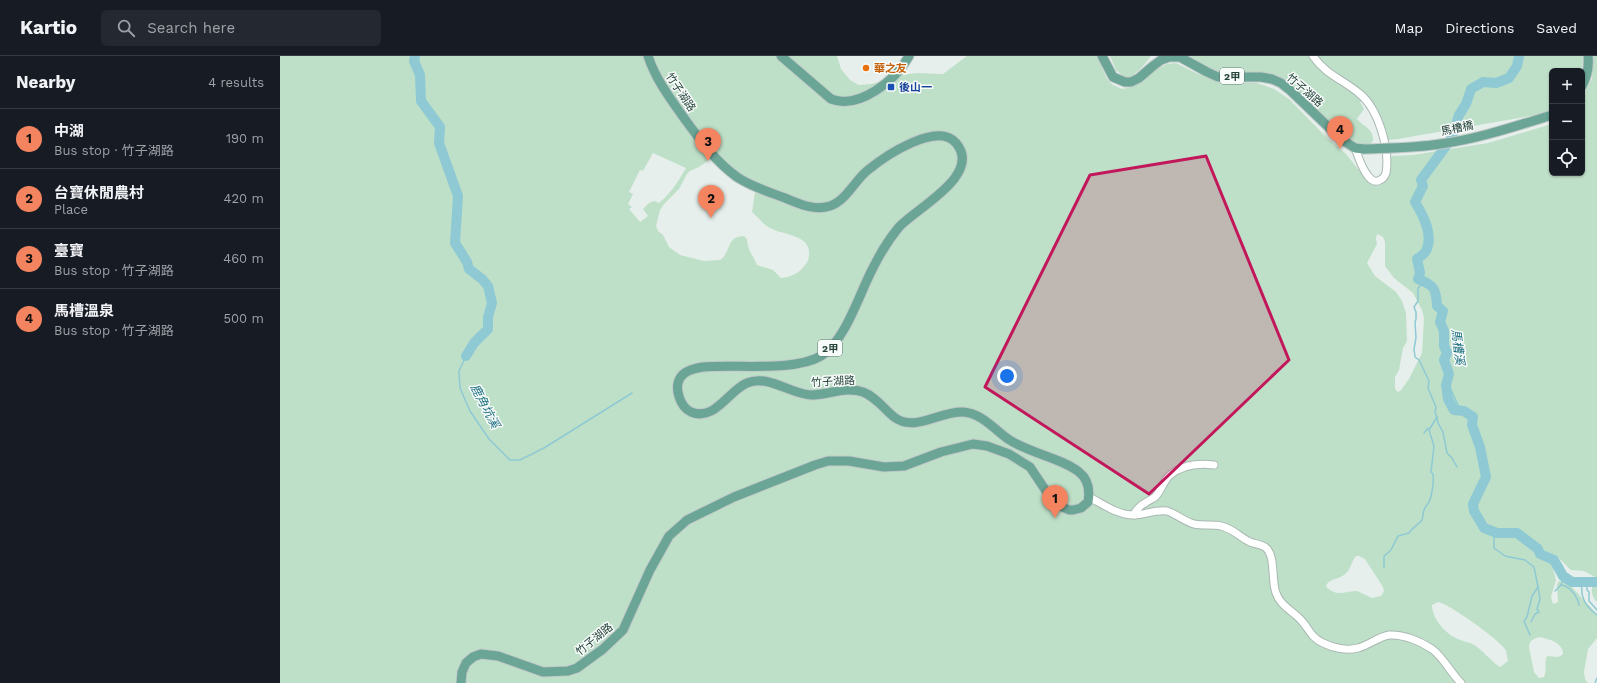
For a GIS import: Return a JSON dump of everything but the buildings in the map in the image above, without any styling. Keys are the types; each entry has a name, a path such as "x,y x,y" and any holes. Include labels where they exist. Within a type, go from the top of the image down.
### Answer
{"main road":[{"name":"竹子湖路","path":"461,683 462,672 466,663 473,657 481,654 498,656 543,672 568,671 577,668 603,649 623,630 643,584 669,536 687,520 747,492 828,461 849,461 884,467 904,466 941,452 973,444 987,446 1009,454 1025,463 1030,467 1041,482 1054,503 1069,510 1085,506 1089,497 1089,487 1080,473 1070,466 1030,450 1010,440 981,419 965,412 951,413 906,424 895,418 872,396 858,390 809,395 762,380 750,381 743,384 716,408 704,413 691,412 682,404 679,398 678,381 683,374 699,367 802,363 826,353 841,334 874,266 901,224 952,183 961,169 962,162 959,149 953,140 942,136 929,136 915,141 866,171 835,204 826,208 808,207 750,185 735,176 711,153 666,93 653,73 648,56"},
{"path":"781,56 831,99 839,102 847,102 858,100 890,80 903,67 909,56"},
{"name":"竹子湖路","path":"1102,56 1113,77 1125,82 1131,82 1139,78 1161,60 1169,57 1180,57 1218,77 1260,77 1281,83 1341,139 1359,149"},
{"path":"1585,80 1589,62 1588,56"},
{"name":"馬槽橋","path":"1359,149 1402,148 1440,144 1472,137 1549,115"}],"street":[{"path":"1313,56 1320,66 1361,94 1369,104 1384,137 1386,154 1384,177 1379,181 1375,182 1366,175 1359,149"},
{"path":"1134,515 1136,509 1158,494 1170,476 1187,466 1201,463 1214,465"},
{"path":"1089,497 1117,512 1134,515 1166,511 1194,524 1220,526 1232,529 1250,542 1260,544 1266,548 1272,561 1273,581 1280,602 1301,620 1311,635 1336,648 1353,649 1388,635 1400,636 1418,642 1432,649 1443,659 1454,676 1462,683"}],"highlighted area":[{"path":"1206,156 1289,360 1149,494 985,387 1090,175"}],"green space":[{"path":"280,56 837,56 841,69 850,80 859,85 872,84 902,75 917,73 943,74 967,56 1097,56 1107,79 1113,85 1122,89 1132,87 1152,72 1167,64 1176,63 1198,74 1220,82 1257,83 1274,89 1289,99 1327,138 1346,154 1370,184 1378,186 1387,178 1390,158 1392,156 1413,155 1488,143 1549,125 1549,176 1585,176 1585,92 1592,79 1592,56 1597,56 1597,602 1592,593 1595,577 1584,571 1571,570 1559,558 1553,556 1551,561 1556,580 1551,597 1553,604 1558,602 1557,584 1559,581 1567,582 1597,614 1597,638 1588,649 1584,672 1585,679 1588,683 280,683","holes":["653,153 686,168 674,187 659,203 654,201 649,203 643,209 648,216 640,222 629,209 632,207 628,204 633,194 629,192 640,170 643,171","710,159 724,171 755,192 752,212 764,224 773,230 794,236 805,242 808,247 809,258 803,268 795,274 781,278 773,270 757,265 747,239 744,236 734,239 724,257 720,260 704,261 680,255 669,247 663,235 658,231 656,226 660,210 679,189 687,174","1377,234 1383,237 1385,242 1385,266 1394,278 1413,293 1422,310 1424,318 1422,353 1409,379 1398,392 1395,389 1395,377 1399,370 1403,348 1407,341 1406,313 1402,301 1396,292 1375,276 1367,263 1377,244","1356,556 1365,559 1383,587 1384,591 1381,596 1372,598 1357,591 1337,593 1333,592 1326,586 1331,580 1346,573","1438,602 1452,608 1483,630 1501,644 1506,650 1508,661 1500,667 1474,645 1457,639 1450,634 1436,619 1432,610 1432,605","1539,637 1558,644 1561,647 1563,654 1558,657 1547,656 1544,677 1539,678 1534,672 1529,647 1532,640"]},
{"path":"1110,56 1151,56 1136,73 1125,78 1116,70"},
{"path":"1185,56 1582,56 1583,62 1582,68 1549,68 1549,111 1541,114 1398,139 1388,140 1362,100 1360,102 1364,109 1357,119 1370,131 1373,141 1370,144 1362,145 1327,122 1279,76 1269,74 1215,74"}],"waterway":[{"name":"鹿角坑溪","path":"415,56 414,61 420,75 421,101 440,127 439,143 458,196 455,243 467,262 469,269 482,279 488,286 492,303 488,317 488,329 474,343 466,356"},
{"name":"馬槽溪","path":"1519,56 1517,66 1509,78 1496,83 1483,82 1471,89 1466,104 1459,115 1451,139 1421,180 1423,186 1415,202 1424,219 1429,238 1426,251 1417,259 1420,273 1418,279 1431,285 1435,291 1437,306 1443,311 1440,322 1444,331 1444,346 1447,353 1444,360 1449,374 1446,385 1448,399 1454,410 1464,411 1473,417 1472,425 1480,447 1486,477 1473,504 1474,511 1484,528 1497,533 1517,533 1538,549 1540,554 1554,560 1563,576 1572,582 1597,582"},
{"path":"1384,568 1384,556 1391,550 1398,536 1409,533 1422,520 1425,507 1430,499 1432,488 1433,474 1431,472 1434,446 1429,430 1437,417 1435,412 1436,407 1428,388 1429,381 1419,360 1415,357 1414,349 1416,338 1416,312 1414,307 1418,301 1418,288 1424,282"},
{"name":"鹿角坑溪","path":"466,356 459,371 460,388 470,411 489,439 510,460 520,460 544,448 632,393"},
{"path":"1447,389 1452,392 1458,405 1464,411"},
{"path":"1437,417 1438,423 1443,432 1447,453 1457,467"},
{"path":"1424,433 1428,428"},
{"path":"1494,532 1494,548 1505,556 1525,560 1534,567 1538,587 1532,596 1527,617 1524,621 1530,635"},
{"path":"1564,577 1561,585 1571,590 1579,605"},
{"path":"1582,582 1584,601 1586,605 1597,615"},
{"path":"1587,582 1589,601 1597,610"},
{"path":"1555,591 1561,585"},
{"path":"1531,622 1535,614 1539,612 1537,609 1540,599 1538,587"},
{"path":"1595,683 1597,678"}],"place":[{"name":"華之友","path":"866,68"},
{"name":"後山一","path":"891,87"},
{"name":"馬槽溫泉","path":"1340,149"},
{"name":"臺寶","path":"708,161"},
{"name":"台寶休閒農村","path":"711,218"},
{"name":"中湖","path":"1055,518"}]}
